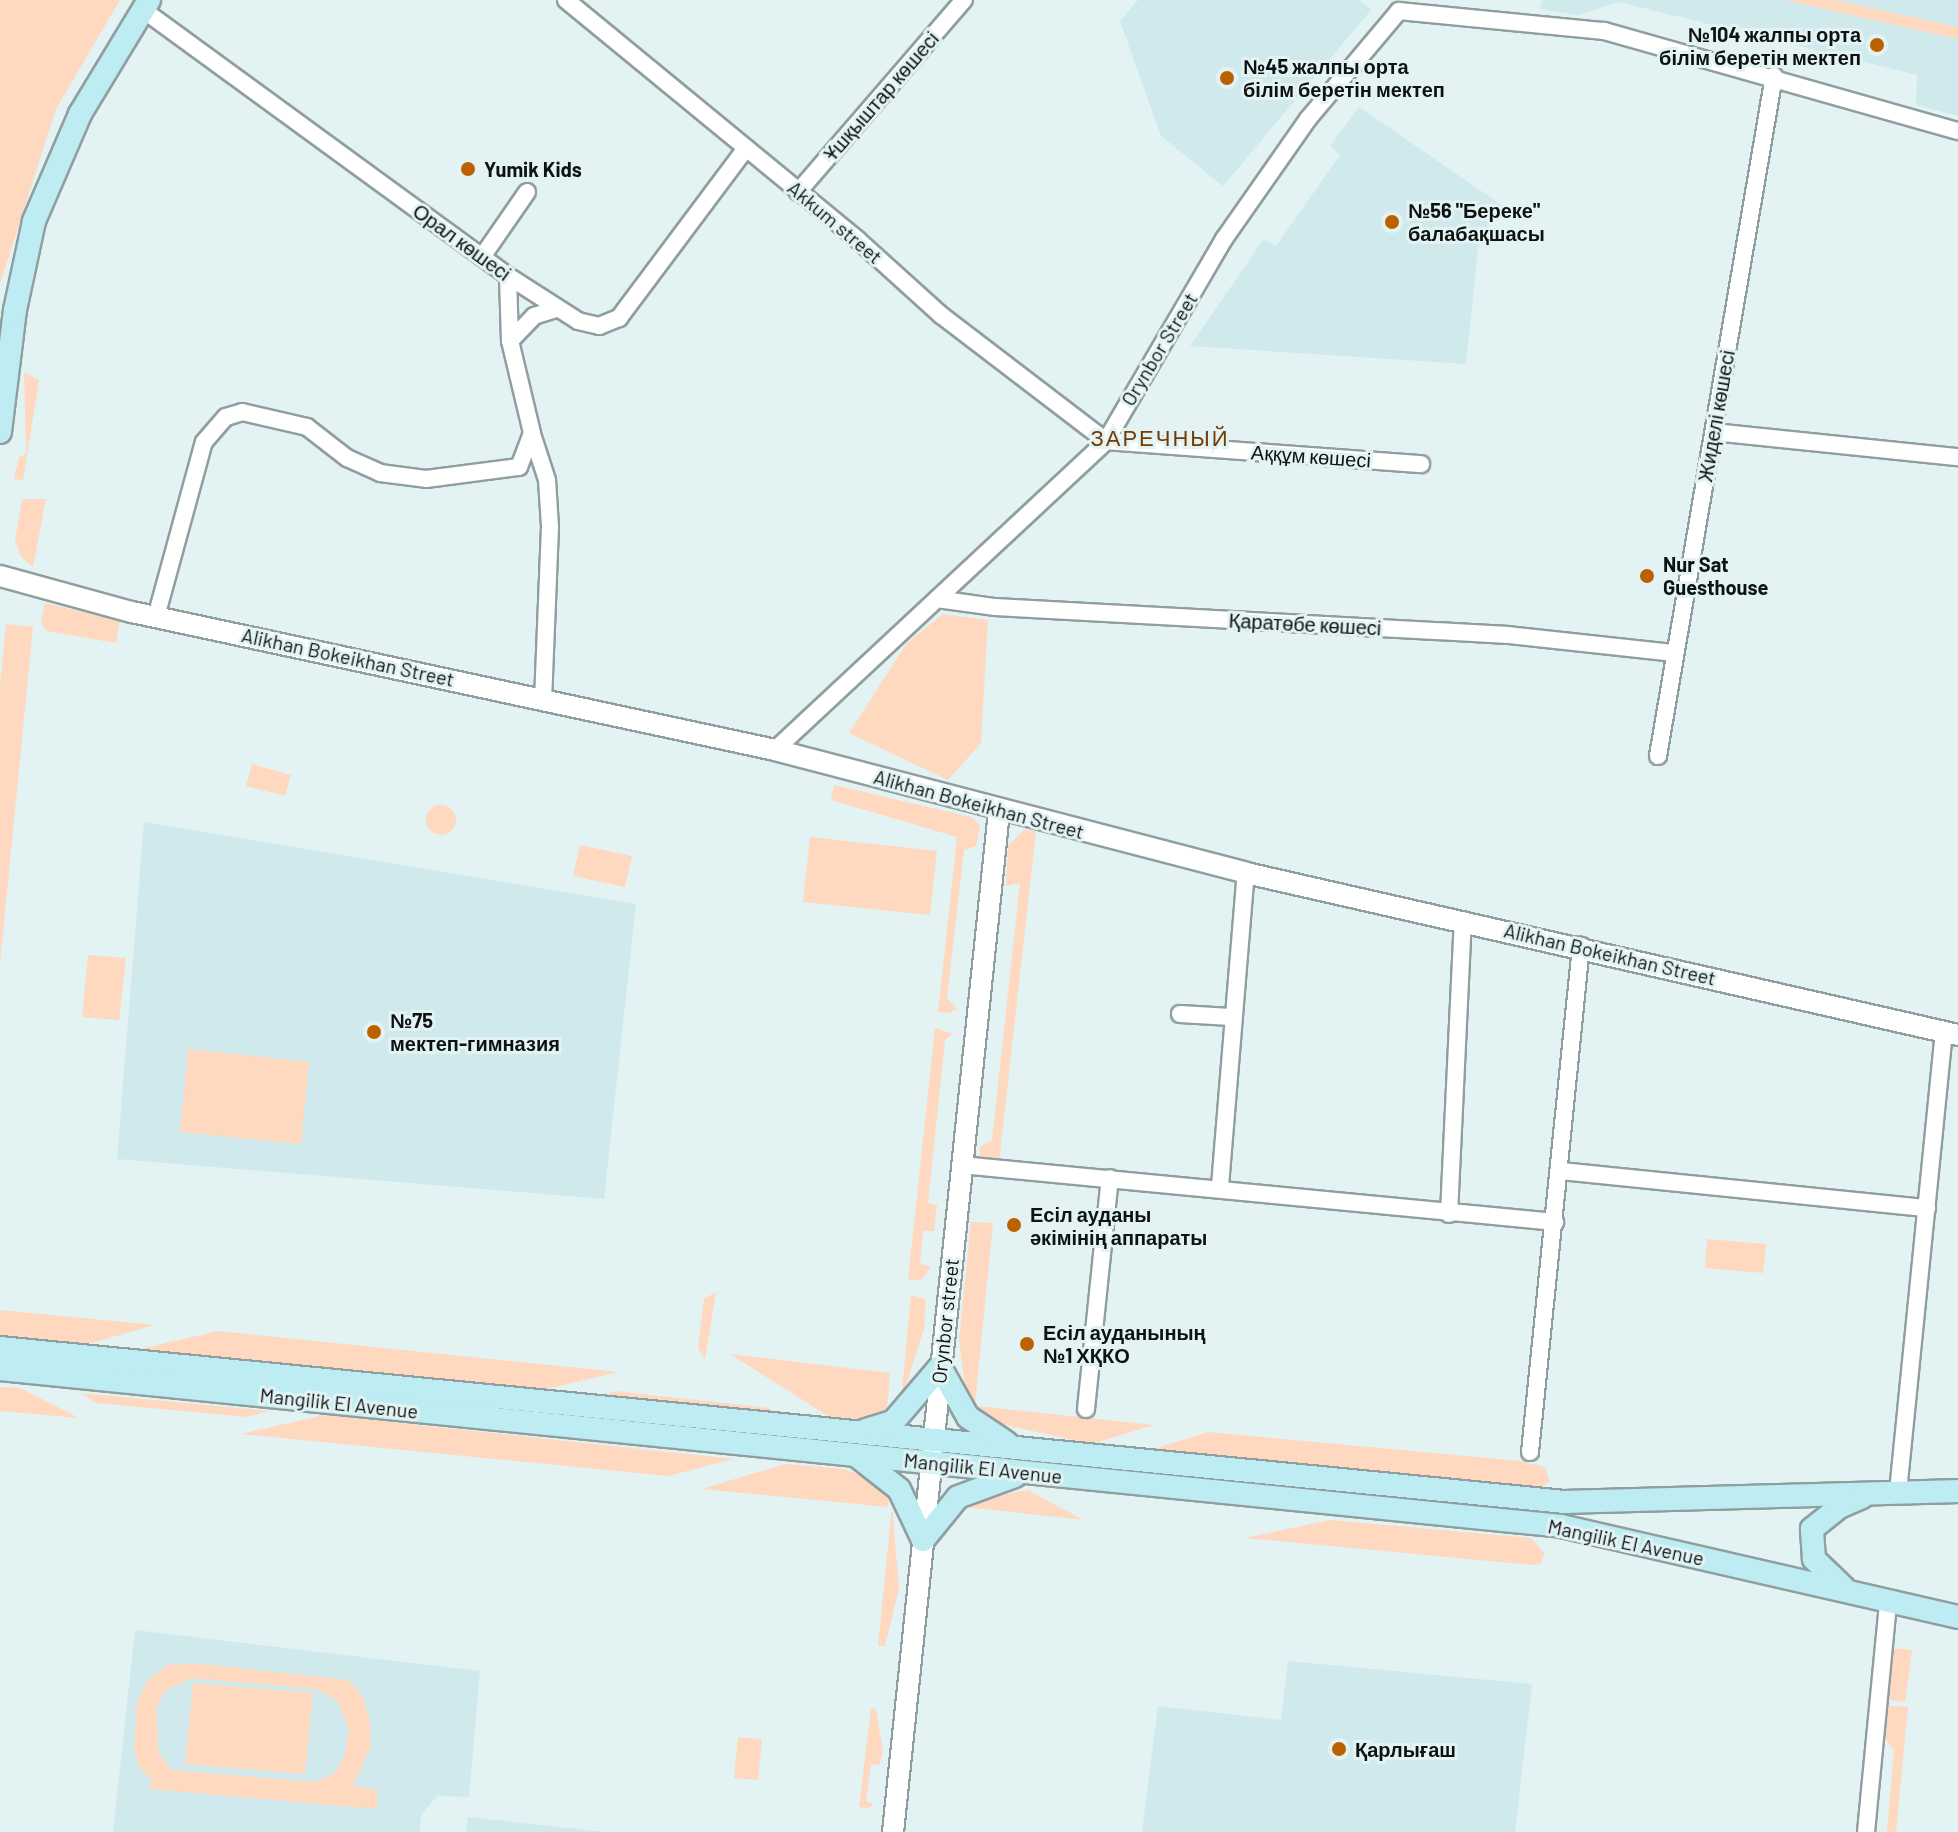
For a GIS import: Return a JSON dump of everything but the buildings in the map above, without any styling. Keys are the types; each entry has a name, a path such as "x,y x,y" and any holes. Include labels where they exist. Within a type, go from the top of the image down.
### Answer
{"main road":[{"path":"0,432 15,310 34,221 80,114 146,5"},
{"name":"Mangilik El Avenue","path":"0,1348 1565,1502 1958,1491"},
{"path":"858,1432 893,1422 940,1367 968,1417 997,1440 1028,1449"},
{"name":"Mangilik El Avenue","path":"0,1369 1561,1526 1888,1604 1958,1617"},
{"path":"856,1455 899,1489 923,1540 958,1497 1029,1473"},
{"path":"1852,1593 1814,1559 1811,1536 1824,1517 1870,1493"}],"street":[{"name":"Akkum street","path":"566,0 746,148 941,315 1106,441"},
{"name":"Ұшқыштар көшесі","path":"798,192 964,0"},
{"name":"Орал көшесі","path":"146,5 508,276 558,308 599,326 619,318 746,148"},
{"path":"1394,6 1604,31 1774,76 1958,131"},
{"name":"Orynbor Street","path":"775,750 1106,441 1224,239 1308,119 1394,6"},
{"name":"Жиделі көшесі","path":"1658,756 1774,76"},
{"path":"482,257 527,192"},
{"path":"508,276 510,341 532,433 547,480 550,527 543,698"},
{"path":"510,341 534,316 558,308"},
{"path":"156,617 204,442 226,417 242,412 307,427 347,458 380,473 426,479 519,467 532,433"},
{"path":"1714,432 1958,457"},
{"name":"Аққұм көшесі","path":"1106,441 1421,464"},
{"name":"Alikhan Bokeikhan Street","path":"0,576 156,617 775,750 999,811 1246,873 1581,946 1951,1033"},
{"name":"Қаратөбе көшесі","path":"937,599 1011,608 1508,635 1674,653"},
{"name":"Orynbor street","path":"893,1832 999,811"},
{"path":"1220,1186 1231,1017 1246,873"},
{"path":"1449,1214 1463,920"},
{"path":"1530,1452 1561,1171 1581,946"},
{"path":"1180,1014 1231,1017"},
{"path":"1898,1492 1927,1208 1951,1033"},
{"path":"961,1165 1220,1186 1449,1214 1555,1222"},
{"path":"1561,1171 1927,1208"},
{"path":"1086,1409 1110,1178"},
{"path":"1866,1832 1888,1604"}],"shaded area":[{"path":"0,0 120,0 56,109 0,284"},
{"name":"№45 жалпы орта білім беретін мектеп","path":"1138,0 1359,0 1371,10 1223,186 1161,136 1120,21"},
{"name":"№104 жалпы орта білім беретін мектеп","path":"1542,0 1958,0 1958,116 1916,105 1917,75 1619,2 1578,15 1540,9"},
{"path":"1784,0 1835,0 1958,27 1958,39"},
{"name":"№56 \"Береке\" балабақшасы","path":"1359,107 1503,206 1479,240 1466,364 1190,346 1264,239 1276,246 1340,155 1330,146"},
{"path":"24,372 39,380 23,480 14,479 19,457 26,454"},
{"path":"22,499 46,499 33,567 21,557 15,540"},
{"path":"45,603 120,621 116,643 46,631 41,622"},
{"path":"943,614 988,620 981,743 948,780 849,733 907,643"},
{"path":"6,624 33,627 0,964 0,685"},
{"path":"252,764 291,775 285,796 246,786"},
{"path":"834,785 971,817 980,825 976,846 964,850 947,998 957,1009 949,1013 938,1012 957,837 831,800"},
{"path":"441,805 452,809 456,820 452,831 441,835 430,831 426,820 430,809"},
{"name":"№75 мектеп-гимназия","path":"144,822 636,904 604,1199 117,1159"},
{"path":"1024,830 1036,831 999,1163 980,1158 980,1147 992,1140 1020,883 1006,886 1008,846"},
{"path":"810,837 937,851 930,915 803,902"},
{"path":"580,845 632,856 625,887 573,876"},
{"path":"88,955 126,958 119,1020 82,1017"},
{"path":"935,1028 953,1034 945,1040 928,1203 937,1205 934,1231 923,1231 920,1264 931,1266 921,1281 908,1279"},
{"path":"188,1049 309,1062 301,1144 180,1132"},
{"path":"971,1222 993,1223 974,1414 966,1396 959,1340"},
{"path":"1707,1239 1766,1244 1763,1273 1705,1268"},
{"path":"716,1292 705,1360 698,1348 704,1299"},
{"path":"911,1295 926,1299 924,1329 901,1401"},
{"path":"0,1310 155,1325 84,1345 0,1336"},
{"path":"218,1331 618,1372 538,1391 140,1349"},
{"path":"730,1354 890,1373 886,1423 828,1416"},
{"path":"0,1387 20,1388 79,1418 0,1411"},
{"path":"615,1391 768,1408 782,1415 600,1397"},
{"path":"81,1393 269,1411 248,1417 96,1403"},
{"path":"976,1406 1154,1425 1091,1444 983,1420"},
{"path":"324,1415 734,1459 668,1476 241,1434"},
{"path":"1208,1432 1520,1461 1545,1467 1550,1482 1538,1489 1141,1453"},
{"path":"785,1464 844,1469 890,1486 888,1507 702,1489"},
{"path":"1028,1490 1083,1520 968,1507 972,1500"},
{"path":"892,1506 899,1588 885,1646 878,1646"},
{"path":"1330,1520 1531,1538 1545,1554 1540,1564 1531,1565 1245,1538"},
{"path":"135,1630 480,1671 469,1797 437,1796 421,1815 420,1832 113,1832"},
{"path":"1890,1648 1912,1650 1905,1702 1884,1699"},
{"name":"Қарлығаш","path":"1288,1661 1532,1684 1515,1832 1142,1832 1158,1706 1281,1720"},
{"path":"193,1663 348,1680 362,1695 370,1719 370,1748 353,1786 378,1790 376,1809 150,1789 151,1779 139,1767 134,1747 137,1702 147,1681 167,1665","holes":["191,1678 316,1689 337,1700 349,1730 344,1757 334,1774 315,1782 172,1770 159,1754 156,1709 165,1691"]},
{"path":"193,1683 313,1693 305,1774 185,1764"},
{"path":"1880,1705 1908,1707 1896,1832 1887,1832 1894,1751 1880,1731"},
{"path":"871,1708 876,1709 883,1752 879,1765 871,1764 866,1801 874,1805 868,1808 859,1807"},
{"path":"738,1737 762,1739 758,1780 734,1778"},
{"path":"468,1817 605,1832 466,1832"}],"place":[{"name":"№104 жалпы орта білім беретін мектеп","path":"1877,45"},
{"name":"№45 жалпы орта білім беретін мектеп","path":"1227,78"},
{"name":"Yumik Kids","path":"468,169"},
{"name":"№56 \"Береке\" балабақшасы","path":"1392,222"},
{"name":"Nur Sat Guesthouse","path":"1647,576"},
{"name":"№75 мектеп-гимназия","path":"374,1032"},
{"name":"Есіл ауданы әкімінің аппараты","path":"1014,1225"},
{"name":"Есіл ауданының №1 ХҚКО","path":"1027,1344"},
{"name":"Қарлығаш","path":"1339,1749"}],"district":[{"name":"ЗАРЕЧНЫЙ","path":"1160,438"}]}
